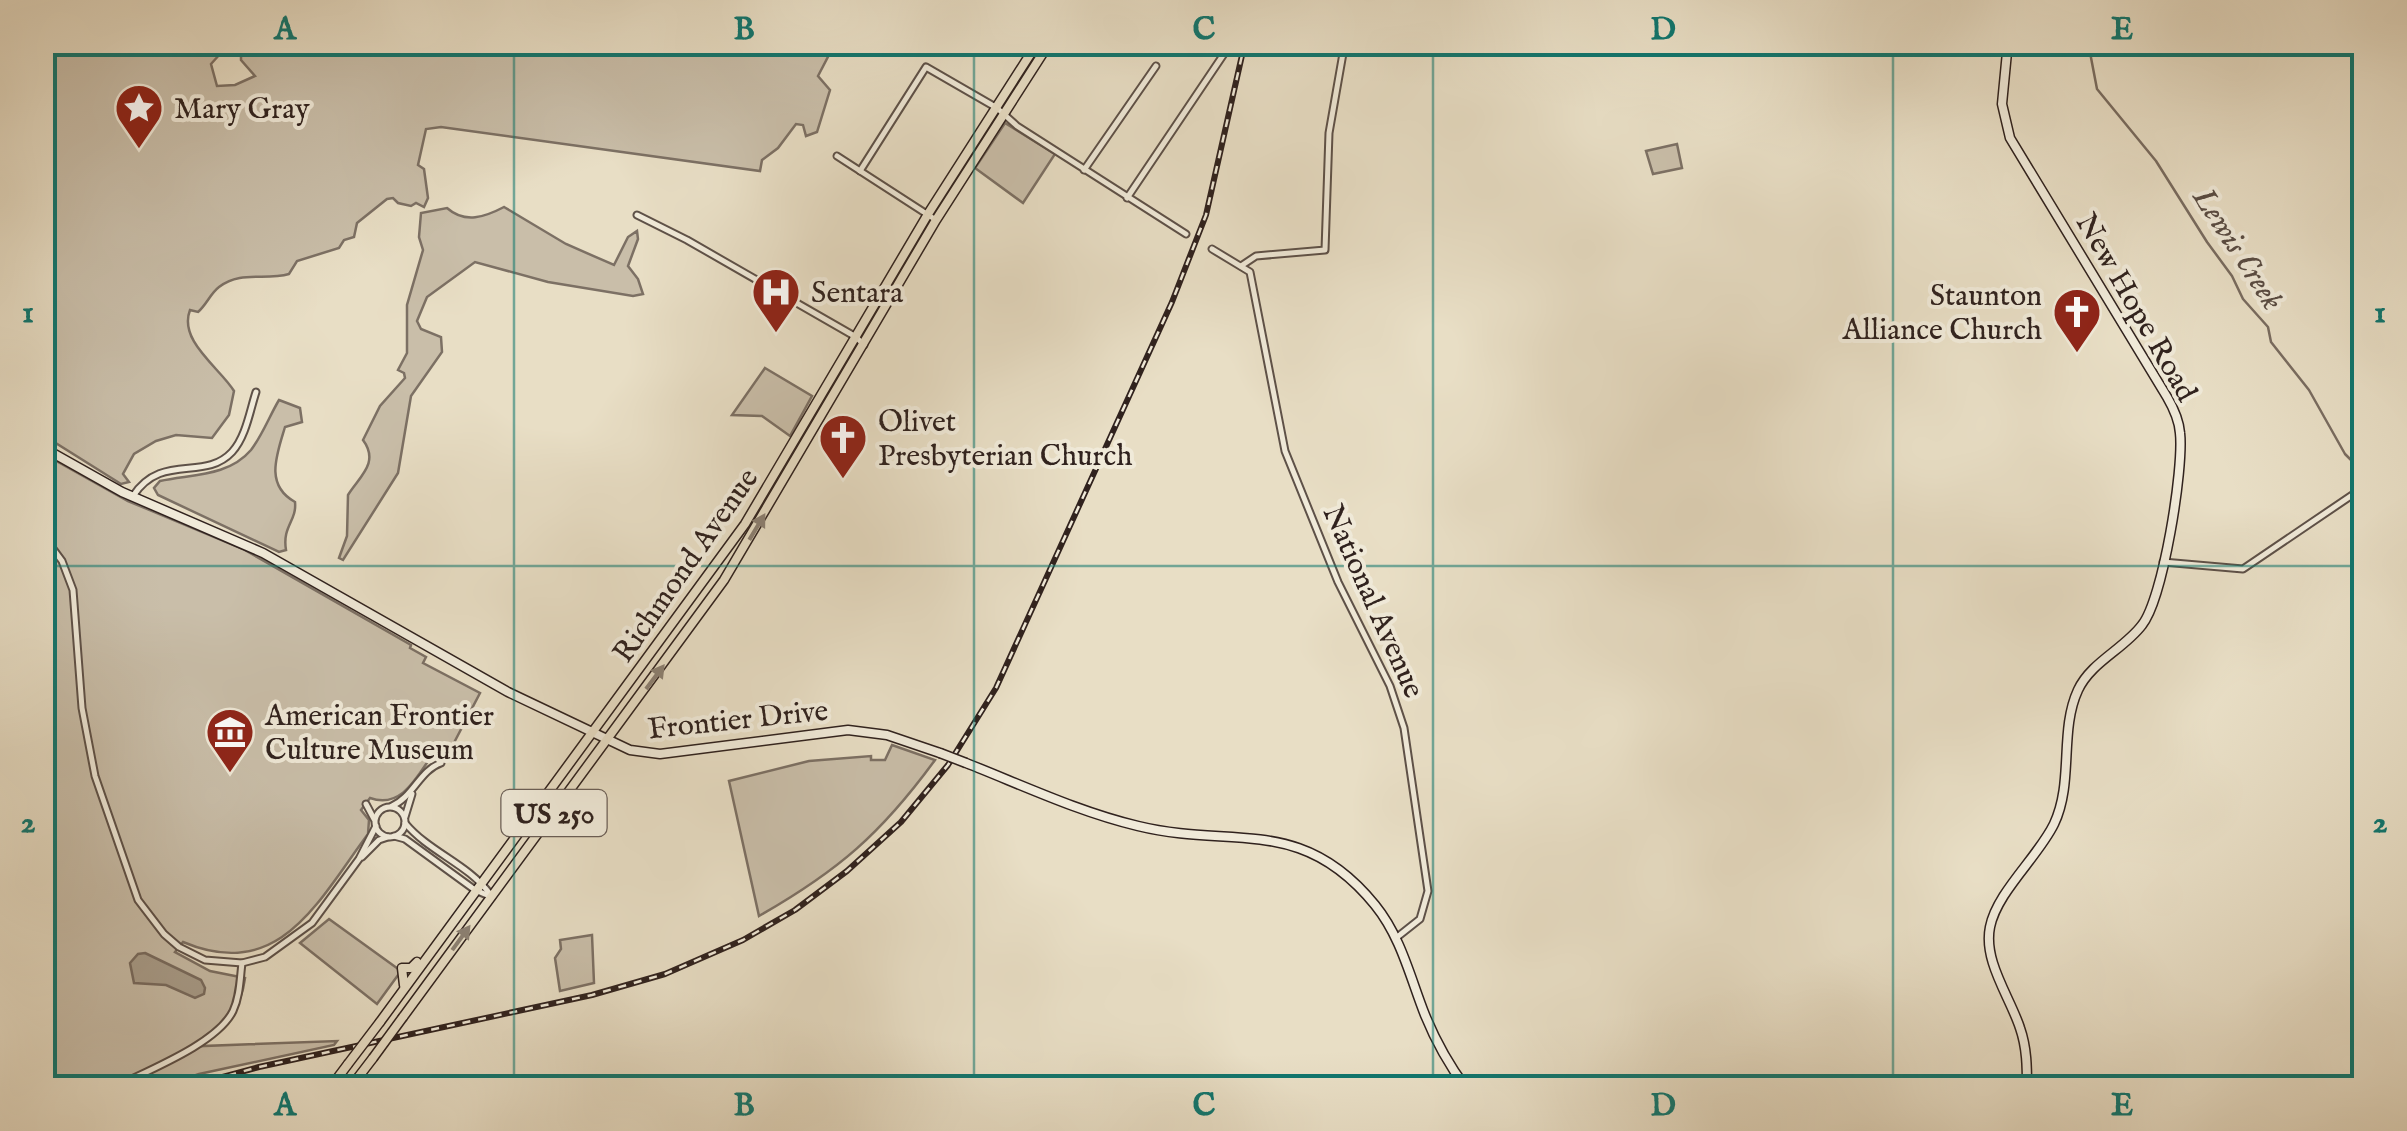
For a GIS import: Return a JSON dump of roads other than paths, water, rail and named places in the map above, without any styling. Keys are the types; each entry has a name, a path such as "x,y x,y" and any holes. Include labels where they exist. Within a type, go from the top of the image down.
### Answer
{"main road":[{"name":"Richmond Avenue","path":"330,1088 403,989 406,978 402,968 414,966 434,938 444,934 756,508 856,336 1038,42"},
{"name":"Richmond Avenue","path":"350,1088 734,566 864,345 932,217 1004,116 1050,42"}],"street":[{"path":"1127,198 1232,42"},
{"path":"1212,249 1241,266 1256,256 1325,250 1328,133 1345,42"},
{"name":"New Hope Road","path":"2008,42 2002,104 2010,138 2177,418 2179,462 2163,562 2148,617 2086,676 2078,690 2059,812 2049,834 1992,921 1990,950 2022,1035 2027,1088"},
{"path":"1084,170 1156,66"},
{"path":"860,172 926,67 997,108 1084,170 1186,234"},
{"path":"837,156 932,217"},
{"path":"638,215 856,336 864,345"},
{"name":"National Avenue","path":"1241,266 1250,272 1285,451 1338,582 1390,686 1404,728 1428,891 1420,919 1396,938"},
{"path":"134,496 147,478 168,470 208,465 228,456 240,440 256,392"},
{"name":"Frontier Drive","path":"42,447 134,496 247,545 468,672 636,752 660,754 848,730 887,734 1133,825 1182,833 1259,837 1292,845 1324,860 1350,879 1376,905 1396,938"},
{"path":"2163,562 2242,569 2364,487"},
{"path":"42,534 62,561 71,584 87,740 101,794 138,900 153,923 179,947 205,960 242,964 265,957 306,928 359,859 379,840 403,830 413,792"},
{"path":"359,859 377,814 413,792 431,767 441,764"},
{"path":"478,886 405,839 383,835 366,804 398,808 418,836 492,897"},
{"path":"1396,938 1432,1032 1466,1088"},
{"path":"114,1088 196,1045 224,1023 233,1012 242,964"}],"waterway":[{"name":"Lewis Creek","path":"2088,42 2097,89 2156,161 2243,299 2268,327 2271,342 2309,390 2345,454 2364,473"}],"railway":[{"path":"182,1088 259,1067 592,995 665,974 743,940 795,910 847,871 901,822 948,765 996,688 1172,302 1206,215 1245,42"}],"place":[{"name":"Mary Gray","path":"139,150"},
{"name":"Sentara","path":"776,334"},
{"name":"Staunton Alliance Church","path":"2077,354"},
{"name":"Olivet Presbyterian Church","path":"843,480"},
{"name":"American Frontier Culture Museum","path":"230,774"}]}
